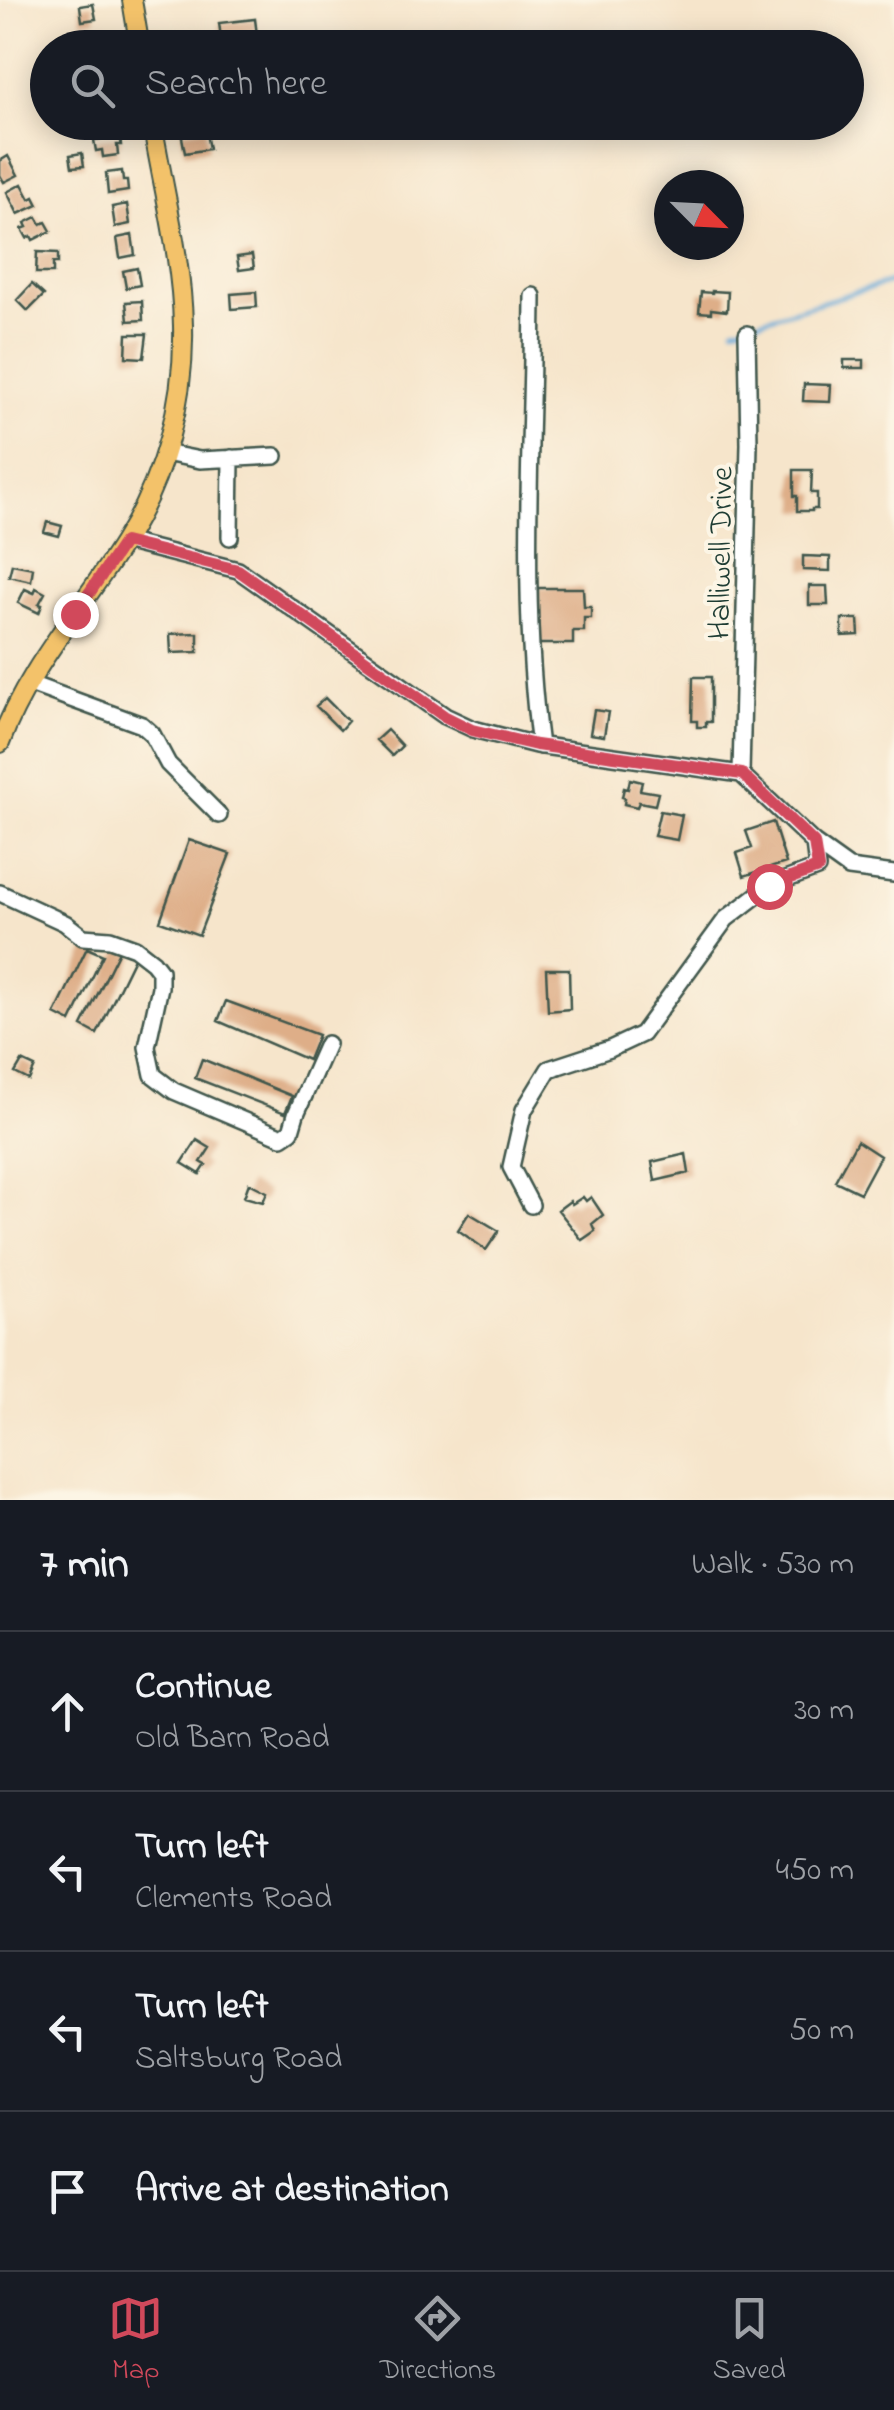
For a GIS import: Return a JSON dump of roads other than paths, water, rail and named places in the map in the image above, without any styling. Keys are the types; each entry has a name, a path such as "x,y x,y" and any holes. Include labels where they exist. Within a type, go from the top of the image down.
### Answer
{"main road":[{"path":"132,0 137,30"},
{"path":"0,743 30,684 143,507 175,416 183,326 155,140"}],"street":[{"path":"533,296 530,608 533,694 540,746"},
{"name":"Halliwell Drive","path":"742,774 749,444 747,334"},
{"path":"165,452 200,460 275,456"},
{"path":"230,536 231,458"},
{"path":"124,542 238,570 444,716 472,730 540,746 742,774 814,843 849,868 894,874"},
{"path":"30,684 142,725 152,734 168,764 220,815"},
{"path":"530,1205 511,1167 524,1110 549,1068 610,1049 642,1034 726,920 769,886 818,868 814,843"},
{"path":"0,893 65,923 83,937 110,939 135,948 153,962 160,971 160,988 147,1046 153,1076 174,1092 282,1137 291,1131 327,1044"}],"waterway":[{"path":"734,328 894,281"}]}
